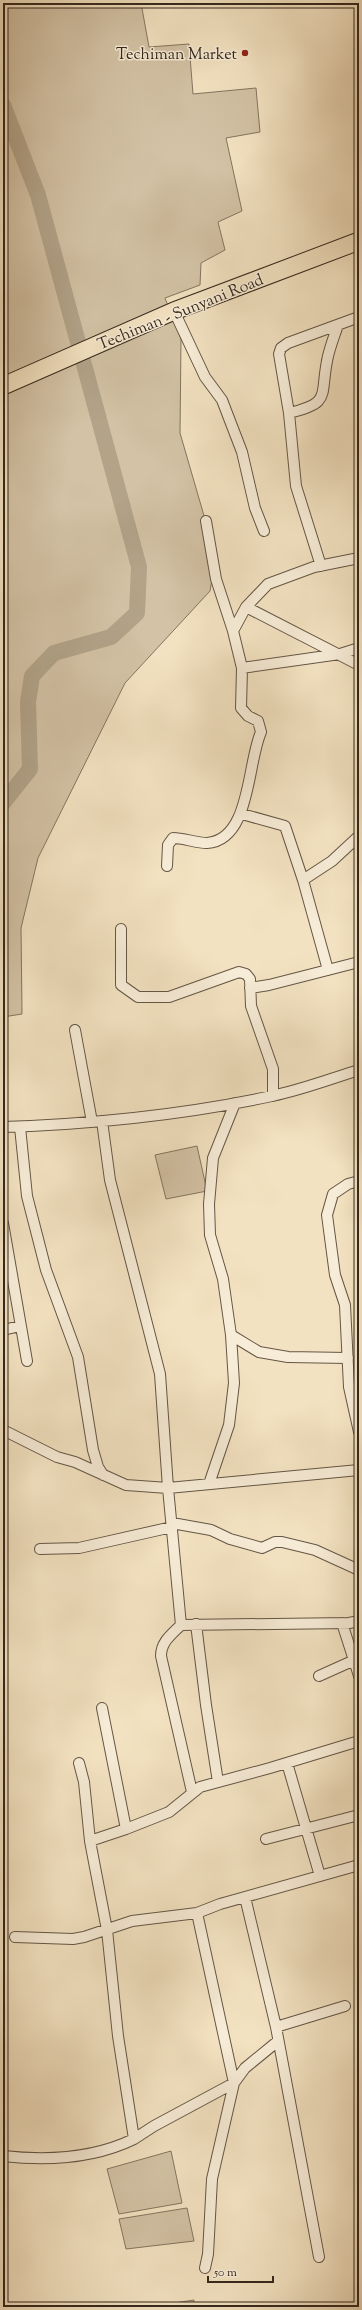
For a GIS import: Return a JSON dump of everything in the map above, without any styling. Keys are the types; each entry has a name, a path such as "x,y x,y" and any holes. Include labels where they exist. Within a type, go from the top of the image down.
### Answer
{"main road":[{"name":"Techiman - Sunyani Road","path":"3,386 107,339 174,311 359,241"}],"street":[{"path":"174,311 205,377 222,400 242,452 255,508 264,531"},
{"path":"321,566 296,486 289,413 279,361 281,348 288,343 359,317"},
{"path":"289,413 311,408 323,396 327,361 338,325"},
{"path":"166,866 168,845 173,838 206,843 218,840 230,831 242,814 256,744 261,732 258,721 248,716 241,708 242,668 233,631 216,579 206,521"},
{"path":"233,631 246,607 268,584 321,566 359,558"},
{"path":"246,607 359,665"},
{"path":"242,668 340,654 359,648"},
{"path":"242,814 286,826 304,880 328,970"},
{"path":"304,880 332,861 359,836"},
{"path":"121,929 121,985 138,997 169,997 239,972 246,974 250,979 251,1006 273,1069 273,1096"},
{"path":"250,988 359,962"},
{"path":"75,1030 92,1122"},
{"path":"3,1127 92,1122 193,1112 273,1096 359,1070"},
{"path":"209,1484 229,1425 234,1383 231,1335 223,1279 210,1235 210,1204 213,1158 235,1103"},
{"path":"102,1121 110,1180 160,1374 168,1488 181,1625"},
{"path":"20,1127 27,1196 46,1270 78,1357 93,1450 98,1467 103,1475"},
{"path":"359,1181 348,1184 333,1194 327,1215 335,1275 345,1305 349,1387 359,1432"},
{"path":"3,1223 27,1361"},
{"path":"3,1330 20,1326"},
{"path":"231,1335 259,1352 288,1356 348,1358"},
{"path":"3,1430 57,1457 75,1462 126,1485 168,1488 359,1470"},
{"path":"40,1549 78,1548 172,1525 211,1530 225,1537 262,1548 275,1542 282,1542 315,1550 359,1570"},
{"path":"192,1792 161,1656 161,1647 164,1642 181,1625 342,1623 359,1621"},
{"path":"342,1623 356,1659 359,1676"},
{"path":"196,1624 206,1706 218,1782"},
{"path":"319,1676 356,1659"},
{"path":"102,1708 126,1829"},
{"path":"90,1841 169,1812 179,1806 192,1792 200,1787 288,1763 359,1741"},
{"path":"79,1763 84,1782 90,1841 107,1930 118,2036 134,2139"},
{"path":"288,1763 320,1876"},
{"path":"266,1839 359,1815"},
{"path":"15,1937 73,1939 107,1930 132,1921 197,1913 245,1897 359,1865"},
{"path":"245,1897 276,2027 318,2257"},
{"path":"197,1913 234,2083"},
{"path":"276,2027 345,2006"},
{"path":"205,2268 208,2254 212,2179 234,2083 244,2068 278,2041"},
{"path":"3,2156 52,2158 96,2154 114,2149 234,2083"}],"shaded area":[{"path":"3,3 141,3 149,47 189,44 193,94 256,88 260,132 226,138 242,211 218,222 225,250 201,263 200,285 165,298 181,339 180,433 216,557 210,591 125,683 38,858 21,928 22,1014 3,1017"},
{"path":"197,1146 207,1191 166,1199 155,1155"},
{"path":"3,1690 5,1692 3,1812"},
{"path":"171,2151 182,2203 119,2214 107,2169"},
{"path":"187,2208 194,2241 126,2249 119,2219"},
{"path":"194,2300 193,2307 149,2307"}],"waterway":[{"path":"3,105 38,195 139,567 137,613 111,637 54,653 32,676 28,702 30,769 3,803"}],"place":[{"name":"Techiman Market","path":"245,53"}]}
